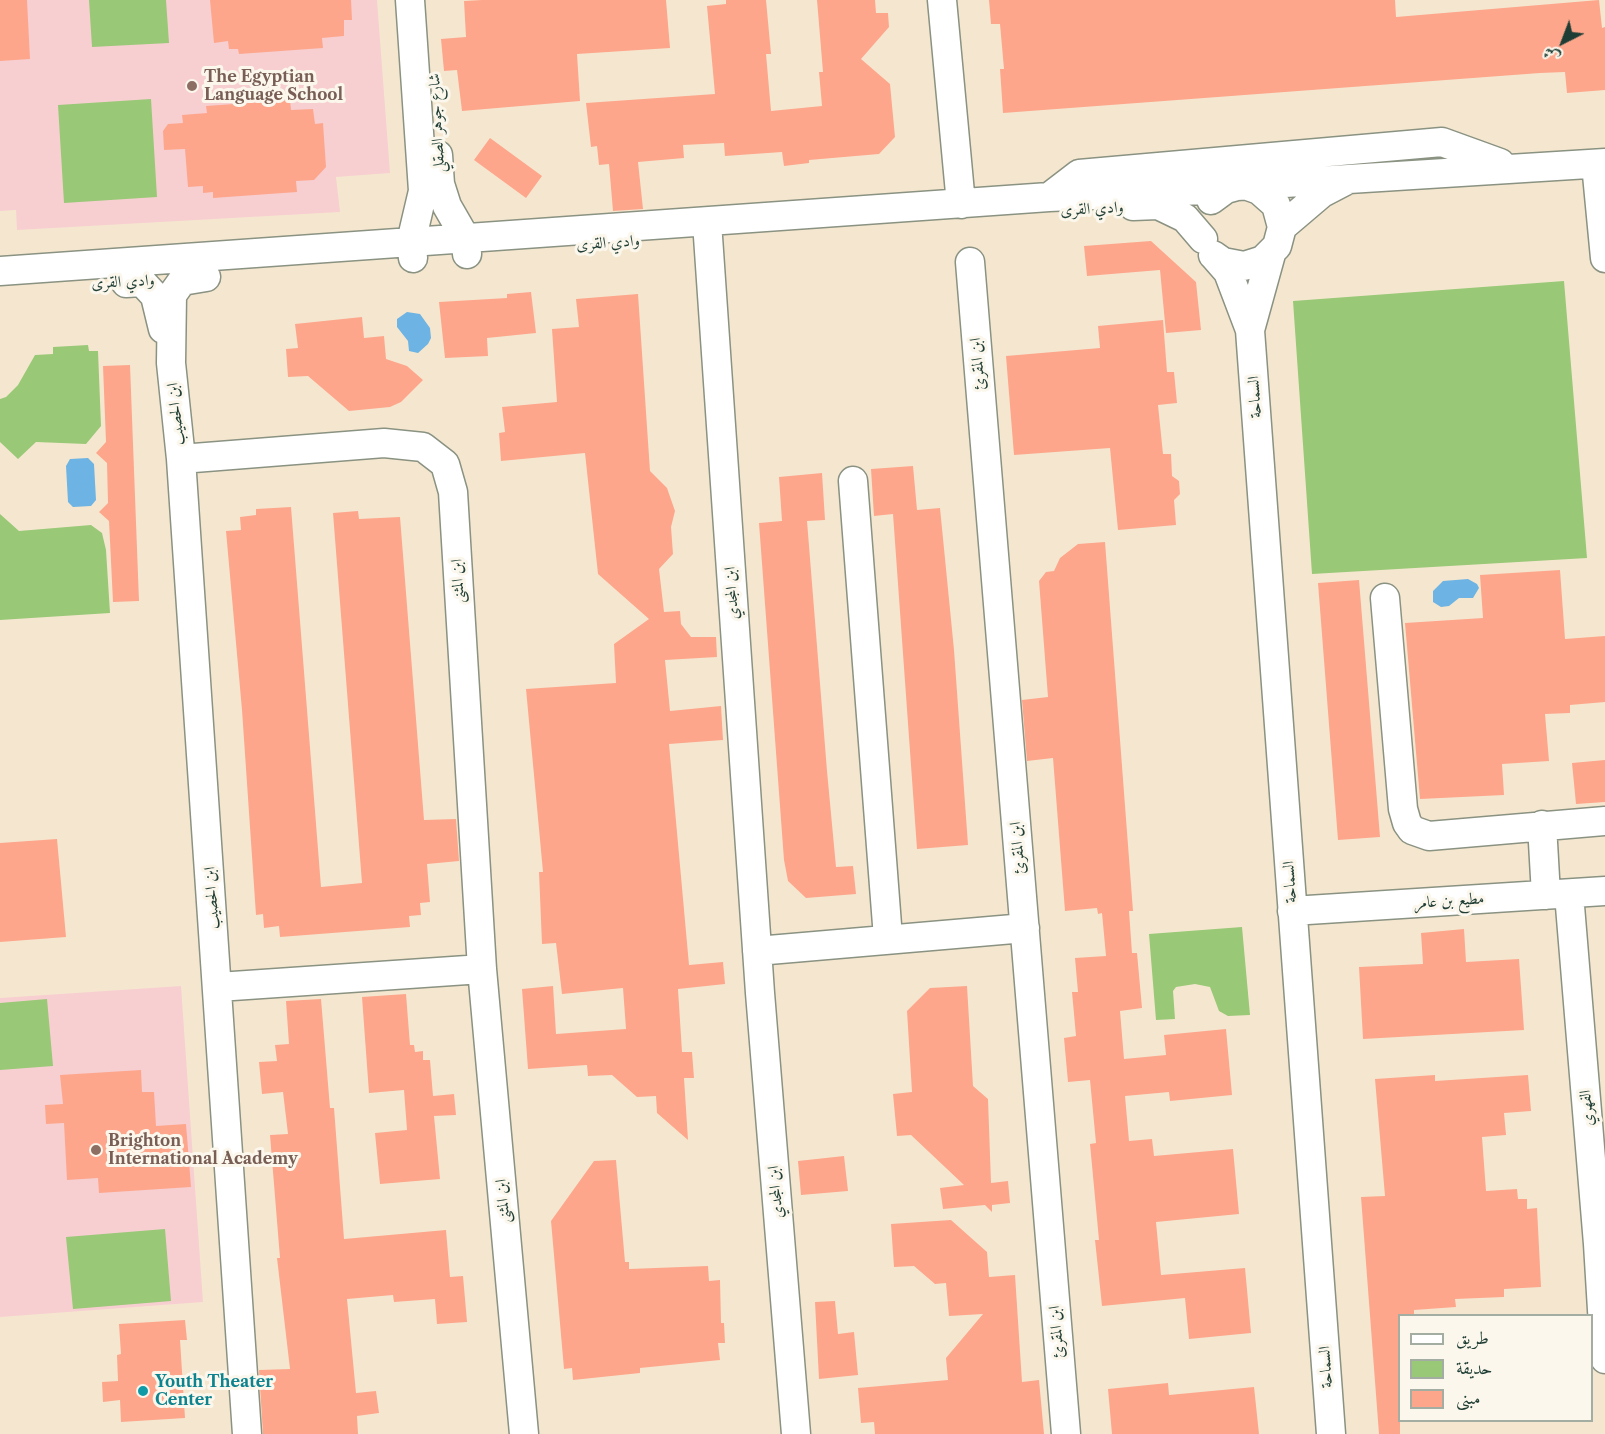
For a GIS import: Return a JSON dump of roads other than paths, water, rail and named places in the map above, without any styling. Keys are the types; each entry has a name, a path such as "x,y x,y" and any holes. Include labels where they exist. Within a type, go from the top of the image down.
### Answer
{"street":[{"name":"شارع جوهر الصقلي","path":"410,0 423,190 412,250"},
{"name":"شارع جوهر الصقلي","path":"430,0 440,184 447,206 466,246"},
{"path":"942,0 961,204"},
{"name":"وادي القرى","path":"1049,196 1079,174 1442,142 1510,167"},
{"name":"وادي القرى","path":"708,229 1049,196 1237,187 1510,167 1600,163"},
{"path":"1600,163 1605,258"},
{"name":"وادي القرى","path":"1282,227 1322,193 1350,178"},
{"path":"1237,187 1269,196 1281,216 1282,227 1281,237 1271,254 1254,265 1244,266 1223,262 1209,248 1201,229 1204,209 1217,194 1237,187"},
{"name":"وادي القرى","path":"0,271 412,250 708,229 1158,205 1185,218 1209,248"},
{"name":"ابن المجدي","path":"708,229 757,951 796,1434"},
{"name":"السماحة","path":"1209,248 1228,272 1250,330 1331,1434"},
{"name":"وادي القرى","path":"0,288 206,277 412,250"},
{"name":"السماحة","path":"1250,330 1271,254"},
{"name":"ابن المقرئ","path":"970,262 1065,1434"},
{"name":"ابن الحصيب","path":"206,277 182,281 172,295 171,363 181,459 248,1434"},
{"name":"ابن الحصيب","path":"126,283 142,282 155,296 171,363"},
{"name":"ابن المثنى","path":"181,459 384,443 423,447 445,464 451,481 482,969 524,1434"},
{"path":"853,481 888,938"},
{"path":"1385,598 1407,824 1418,834 1429,836 1605,821"},
{"name":"الفهري","path":"1542,825 1558,894 1602,1243 1605,1359"},
{"name":"مطيع بن عامر","path":"1292,911 1605,891"},
{"path":"757,951 1025,928"},
{"path":"218,987 482,969"}],"water":[{"path":"407,312 420,314 430,328 431,338 418,353 409,351 408,341 397,327 397,319"},
{"path":"88,458 94,464 96,500 91,506 73,507 68,502 66,466 70,459"},
{"path":"1468,579 1477,584 1479,588 1473,598 1459,598 1449,606 1441,607 1433,602 1433,591 1443,581"}],"place":[{"name":"The Egyptian Language School","path":"192,86"},
{"name":"Brighton International Academy","path":"96,1150"},
{"name":"Youth Theater Center","path":"143,1391"}]}
